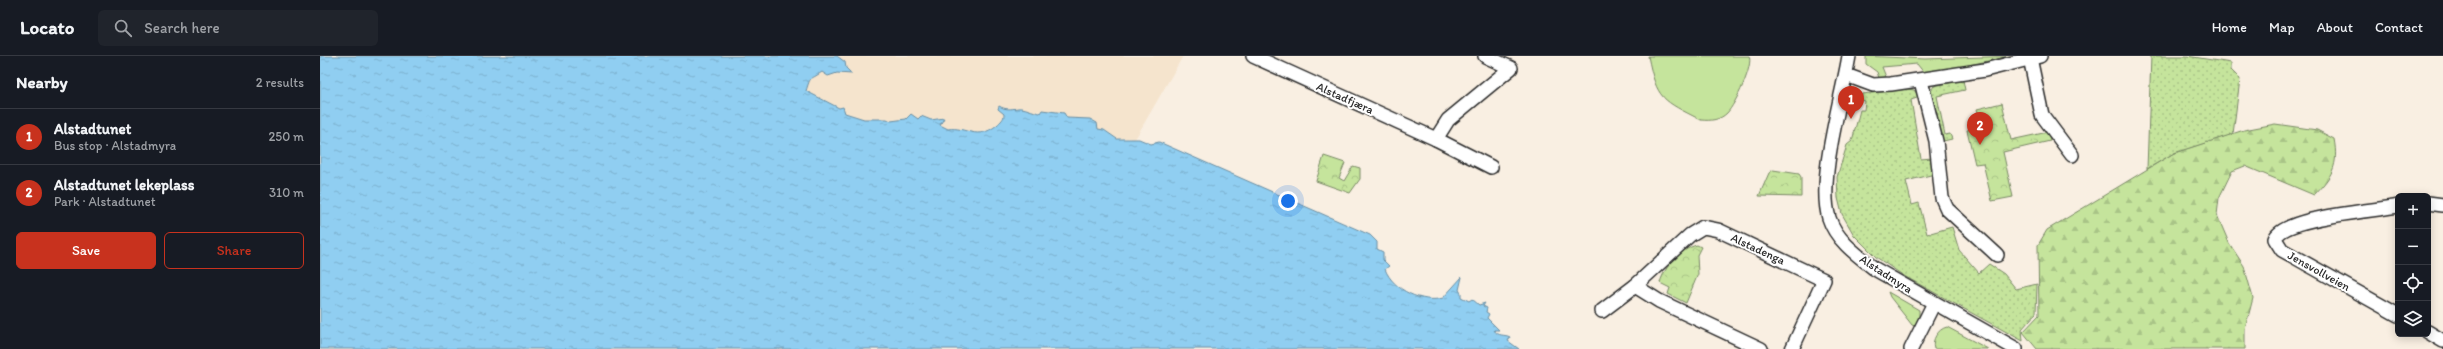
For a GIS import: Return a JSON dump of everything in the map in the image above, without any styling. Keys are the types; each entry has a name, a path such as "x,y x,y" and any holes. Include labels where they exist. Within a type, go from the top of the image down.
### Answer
{"street":[{"name":"Alstadfjæra","path":"1253,56 1436,139 1491,167"},
{"path":"1436,139 1448,120 1511,68 1485,56"},
{"name":"Alstadmyra","path":"1848,56 1846,75 1825,178 1825,199 1829,219 1839,237 1855,253 1875,269 2016,349"},
{"path":"1846,75 1873,85 1921,81 1985,70 2035,57 2042,115 2072,155"},
{"path":"1921,81 1936,141 1942,198 1947,209 1997,255"},
{"path":"2431,203 2443,205"},
{"name":"Jensvollveien","path":"2395,207 2296,224 2280,232 2275,239 2282,250 2395,313"},
{"name":"Alstadenga","path":"1602,311 1635,286 1690,235 1703,227 1718,230 1824,280 1792,349"},
{"path":"1635,286 1659,301 1761,349"},
{"path":"1911,349 1934,303"},
{"path":"2431,334 2443,341"}],"shaded area":[{"path":"837,56 1183,56 1134,141 1129,138 1117,139 1104,130 1098,129 1095,121 1067,118 1063,113 1049,111 1030,112 1018,108 1005,109 999,107 998,109 1004,114 1001,121 993,128 980,133 965,133 955,128 948,129 940,125 944,118 931,120 921,116 918,119 891,121 864,119 845,113 842,107 839,108 806,91 807,82 811,77 823,72 828,76 837,73 851,73"}],"green space":[{"path":"1648,56 1749,56 1750,61 1743,85 1727,113 1715,120 1701,120 1669,103 1663,97 1655,82"},
{"path":"1866,56 1925,59 2012,56 1925,74 1917,64 1882,67 1886,77 1879,78 1877,72 1866,64"},
{"path":"2151,56 2187,56 2231,63 2231,70 2240,79 2233,134 2174,153 2147,169"},
{"path":"1963,80 1965,90 1937,96 1945,135 1950,134 1952,139 1939,142 1928,94 1934,86"},
{"path":"1908,89 1914,90 1918,95 1917,98 1911,100 1921,159 1932,158 1935,174 1906,181 1912,205 1919,203 1927,234 1952,227 1959,250 1979,273 1989,264 2004,274 2016,289 2037,284 2036,313 2022,329 2023,341 1904,276 1876,257 1854,235 1842,214 1838,198 1837,177 1847,145 1852,141 1860,110 1864,110 1865,101 1861,100 1862,94"},
{"path":"2002,103 2011,140 2048,132 2050,141 2003,152 2013,197 1992,201 1983,163 1975,164 1967,130 1982,127 1977,109"},
{"path":"2275,124 2317,130 2334,139 2336,156 2335,164 2330,176 2314,195 2245,166 2232,171 2219,198 2217,215 2229,243 2244,266 2253,298 2245,329 2245,349 2037,349 2023,332 2039,315 2038,245 2047,230 2174,153 2244,130"},
{"path":"1324,156 1345,163 1339,178 1344,181 1353,166 1360,168 1360,179 1350,193 1316,181"},
{"path":"1773,170 1799,174 1801,177 1801,197 1759,196 1769,173"},
{"path":"1697,245 1701,247 1697,255 1698,274 1686,303 1668,294 1670,288 1660,283 1669,265 1685,250"},
{"path":"1888,292 1919,310 1919,317 1915,326 1912,325 1890,297"},
{"path":"1947,327 1988,349 1934,349 1934,339 1936,335 1938,332"}],"water":[{"path":"320,56 837,56 845,62 846,68 852,74 837,73 828,76 822,72 811,79 806,91 839,108 843,107 845,113 864,119 887,119 891,121 906,119 911,114 918,119 921,116 931,120 944,118 940,125 948,129 977,133 990,130 1002,120 1004,114 998,109 999,106 1008,109 1026,109 1040,113 1042,110 1064,113 1067,118 1090,119 1097,123 1098,129 1104,130 1117,139 1139,139 1151,144 1159,142 1370,235 1377,242 1377,249 1383,252 1383,260 1389,266 1385,269 1389,277 1410,294 1427,299 1443,298 1462,277 1459,290 1461,297 1469,301 1472,299 1479,305 1485,303 1483,306 1487,308 1486,312 1489,314 1487,318 1499,330 1494,330 1497,334 1510,337 1508,341 1519,349 320,349"}],"place":[{"name":"Alstadtunet","path":"1851,119"},
{"name":"Alstadtunet lekeplass","path":"1980,145"}]}
